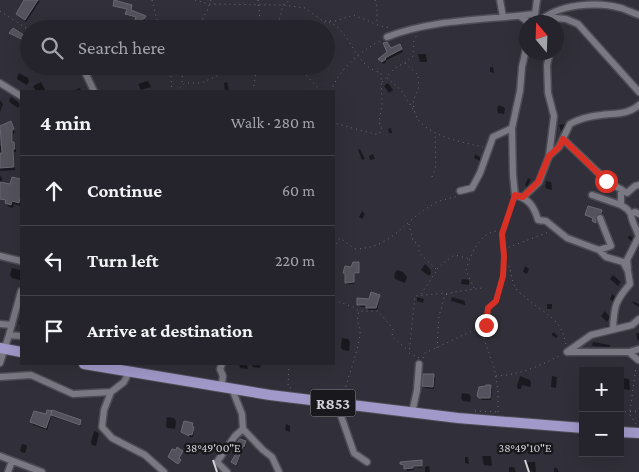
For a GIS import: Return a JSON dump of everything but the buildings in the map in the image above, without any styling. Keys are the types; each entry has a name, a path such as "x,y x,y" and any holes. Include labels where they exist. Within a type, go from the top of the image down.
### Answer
{"main road":[{"path":"2,348 20,352"},
{"name":"R853","path":"90,365 221,388 293,398 412,413 579,428"},
{"path":"624,432 639,433"}],"street":[{"path":"500,0 503,17"},
{"path":"527,15 534,14 536,0"},
{"path":"550,15 558,10 571,7 600,5 620,8 639,15"},
{"path":"387,37 403,31 445,23 519,16"},
{"path":"564,19 578,24 639,92"},
{"path":"524,60 520,91 512,128 515,195 523,197 535,209 538,220 546,221 567,238 599,250 606,256 623,262 628,271"},
{"path":"523,197 538,182 549,156 554,116 548,92 548,60"},
{"path":"86,75 94,90"},
{"path":"0,83 20,95"},
{"path":"549,156 559,147 570,124 575,121 603,114 620,114 635,109 639,105"},
{"path":"460,191 472,188 493,137 512,128"},
{"path":"563,139 606,181 627,193 639,185"},
{"path":"621,189 621,205"},
{"path":"592,195 627,209 631,214 631,219 637,228 639,236 627,260 630,284 618,297 614,312 613,329"},
{"path":"631,214 635,212 639,214"},
{"path":"599,250 612,246 600,218"},
{"path":"0,256 20,261"},
{"path":"0,363 2,348 9,335 20,295"},
{"path":"567,352 591,335 632,325 639,319"},
{"path":"0,324 12,325"},
{"path":"9,335 20,336"},
{"path":"567,352 629,352 639,349"},
{"path":"629,352 637,362"},
{"path":"412,413 417,390 418,364"},
{"path":"221,388 223,376 220,369 222,365"},
{"path":"129,372 124,382 111,392 104,410 102,427 112,438 145,455 164,472"},
{"path":"0,377 31,376 73,394 111,392"},
{"path":"236,389 234,394 242,414 243,429 272,457 279,472"},
{"path":"341,404 340,413 354,453 367,462"},
{"path":"227,472 217,462 235,436 243,429"},
{"path":"0,456 42,472"},
{"path":"8,472 12,460"},
{"path":"12,460 15,472"}],"path":[{"path":"152,0 158,20"},
{"path":"195,0 209,4 283,5 304,8 322,20"},
{"path":"202,20 211,0"},
{"path":"258,0 260,20"},
{"path":"279,20 283,5 290,0"},
{"path":"375,0 377,24"},
{"path":"0,11 20,24"},
{"path":"335,21 354,15 403,31"},
{"path":"335,26 370,68 381,73 382,105 378,122 382,129 379,134 335,123"},
{"path":"381,82 395,68 413,56 414,40 421,28"},
{"path":"330,90 335,81 358,55 366,48 387,37"},
{"path":"405,63 418,74 418,90 413,97 414,111"},
{"path":"171,75 172,90"},
{"path":"182,75 182,82 185,83"},
{"path":"177,90 185,83 201,83 219,75"},
{"path":"253,90 256,75"},
{"path":"306,75 321,90"},
{"path":"386,78 401,90 426,127 443,136 464,143 486,147 489,150"},
{"path":"432,177 436,166 435,132"},
{"path":"335,246 340,238 355,249 372,248 409,224 417,215 431,205 445,198 457,197 460,191"},
{"path":"498,421 496,376 484,339 488,308 496,301 503,276 503,230 515,195"},
{"path":"409,224 413,241 419,245 418,253 437,270"},
{"path":"474,289 466,271 470,259 476,247 489,233 503,230"},
{"path":"504,250 557,230"},
{"path":"421,294 446,260 455,256 470,259"},
{"path":"496,376 513,375 541,365 567,352 564,335 559,326 552,317 518,292 512,282 510,267 504,264"},
{"path":"409,350 415,296 421,294 448,294 482,288"},
{"path":"437,348 439,316 445,296 448,294"},
{"path":"335,300 359,311 378,311 394,329 392,337 409,350 409,353 422,359 425,353 486,325"},
{"path":"341,404 357,350 360,332 356,319 359,311"},
{"path":"637,362 630,415 639,428"},
{"path":"289,365 288,387 293,388 293,398"},
{"path":"624,412 639,411"}],"route":[{"path":"486,325 488,308 496,301 503,276 502,234 515,195 523,197 538,182 549,156 559,147 563,139 606,181"}]}
